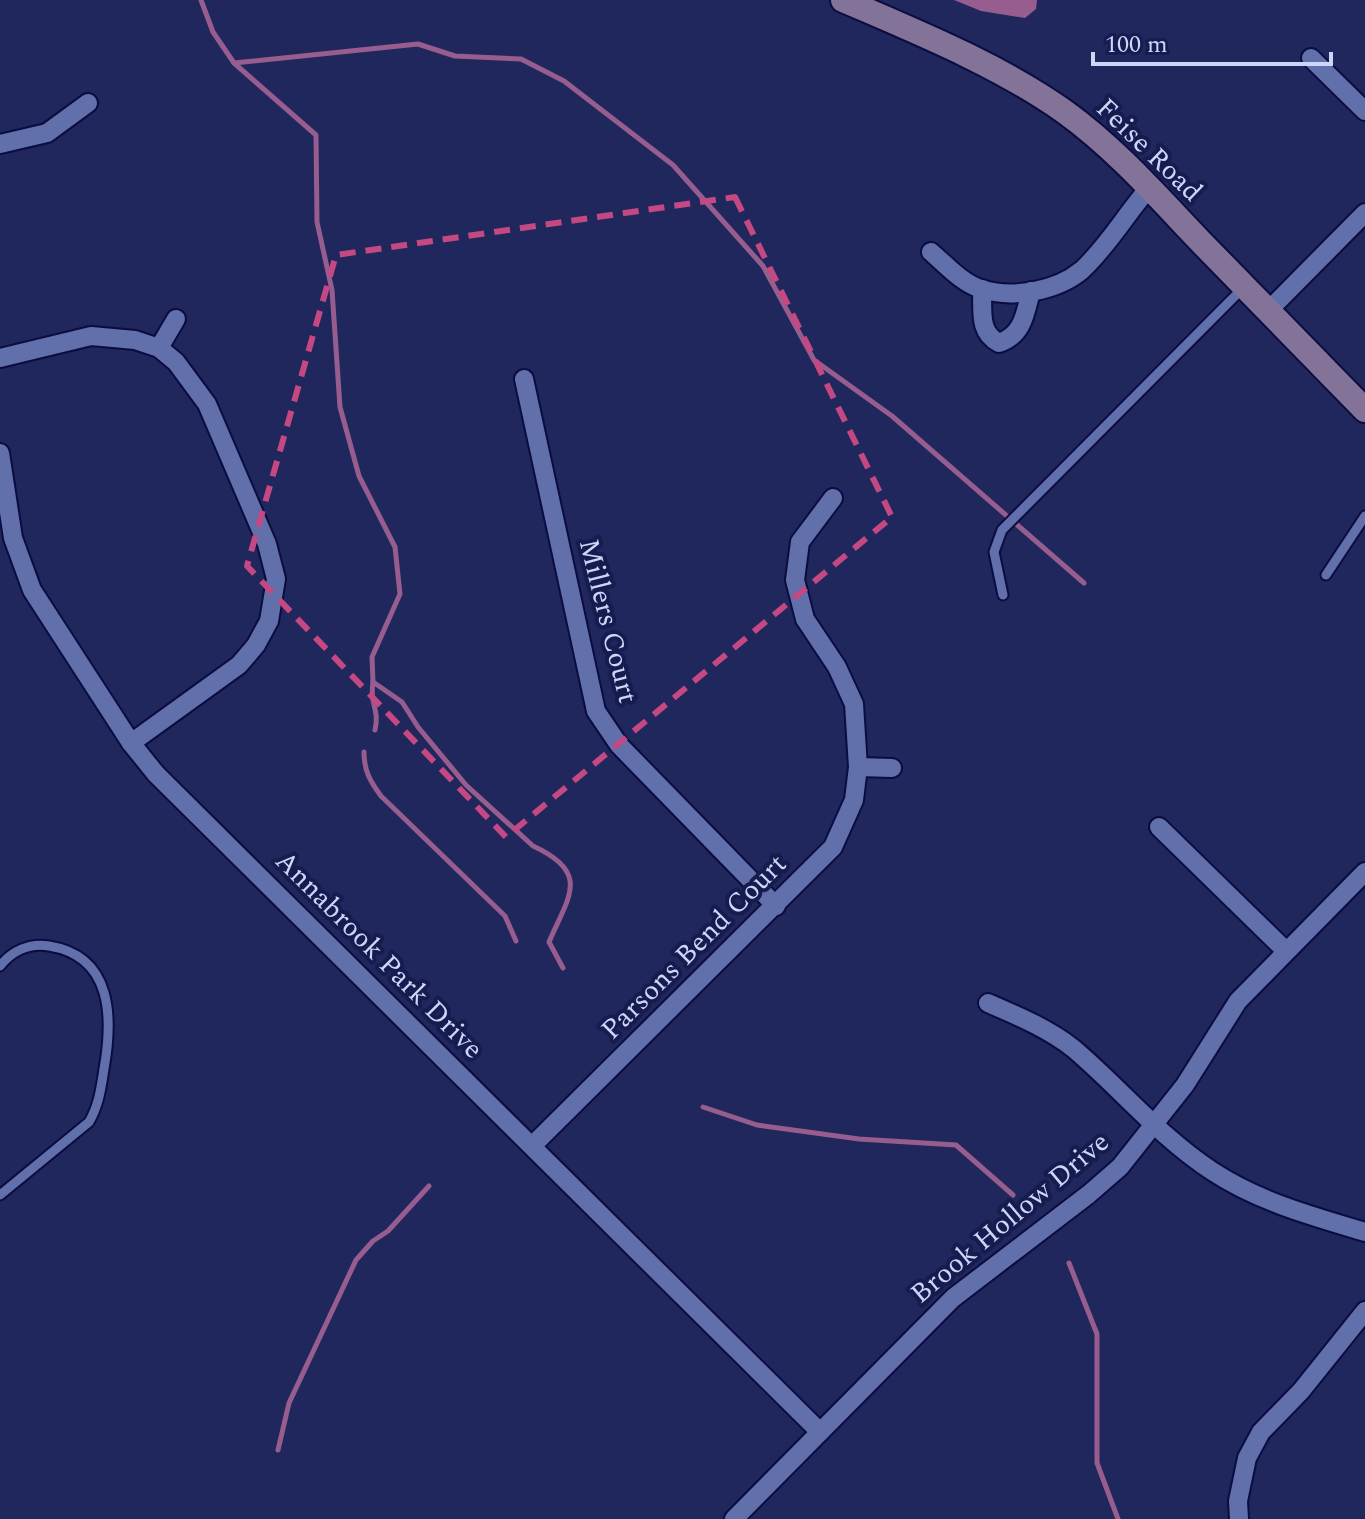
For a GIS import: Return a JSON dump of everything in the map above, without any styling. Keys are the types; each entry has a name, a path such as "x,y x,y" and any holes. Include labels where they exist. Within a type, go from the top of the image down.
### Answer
{"main road":[{"name":"Feise Road","path":"843,0 871,6 1030,89 1066,113 1149,188 1365,410"}],"street":[{"path":"1311,58 1365,111"},
{"path":"0,144 47,133 88,103"},
{"path":"931,252 963,280 982,289 1019,293 1031,291 1070,279 1083,268 1149,188"},
{"path":"1269,310 1365,213"},
{"path":"982,289 982,326 990,339 999,343 1020,331 1031,291"},
{"path":"159,348 176,319"},
{"path":"0,358 91,336 135,340 159,348 176,362 207,404 253,505 267,544 276,579 269,621 256,645 239,665 131,743"},
{"name":"Millers Court","path":"524,379 596,711 619,745 776,906"},
{"name":"Annabrook Park Drive","path":"0,453 13,538 32,590 131,743 156,774 820,1432"},
{"name":"Parsons Bend Court","path":"533,1145 833,847 854,800 858,767 854,704 837,667 805,619 795,580 800,542 833,498"},
{"path":"858,767 892,768"},
{"path":"1159,827 1286,951"},
{"name":"Brook Hollow Drive","path":"734,1519 953,1298 1120,1167 1185,1085 1238,1001 1365,872"},
{"path":"988,1003 1028,1020 1073,1048 1154,1126 1212,1171 1272,1203 1365,1232"},
{"path":"1239,1519 1238,1501 1247,1458 1261,1432 1301,1391 1365,1311"}],"lane":[{"path":"1003,595 994,552 1002,530 1244,287"},
{"path":"1326,575 1365,516"},
{"path":"0,966 8,956 24,947 38,944 63,948 88,964 102,983 109,1008 109,1041 98,1106 89,1122 0,1195"}],"highlighted area":[{"path":"735,197 892,517 506,837 247,566 336,255"}],"shaded area":[{"path":"954,0 1037,0 1036,9 1025,18 981,11"}],"waterway":[{"path":"201,0 213,32 234,63 316,135 317,222 332,290 340,407 359,476 395,547 400,594 372,657 373,682 402,702 418,727 466,785 533,846 563,866 569,876 568,899 549,942 563,968"},
{"path":"234,63 418,44 455,56 521,59 564,81 673,165 763,266 814,360 892,416 1084,583"},
{"path":"373,682 375,730"},
{"path":"364,752 368,776 381,796 505,916 516,941"},
{"path":"703,1107 757,1125 859,1139 956,1145 1013,1195"},
{"path":"278,1450 289,1403 356,1260 373,1241 388,1231 429,1186"},
{"path":"1069,1263 1097,1334 1097,1463 1118,1519"}]}
